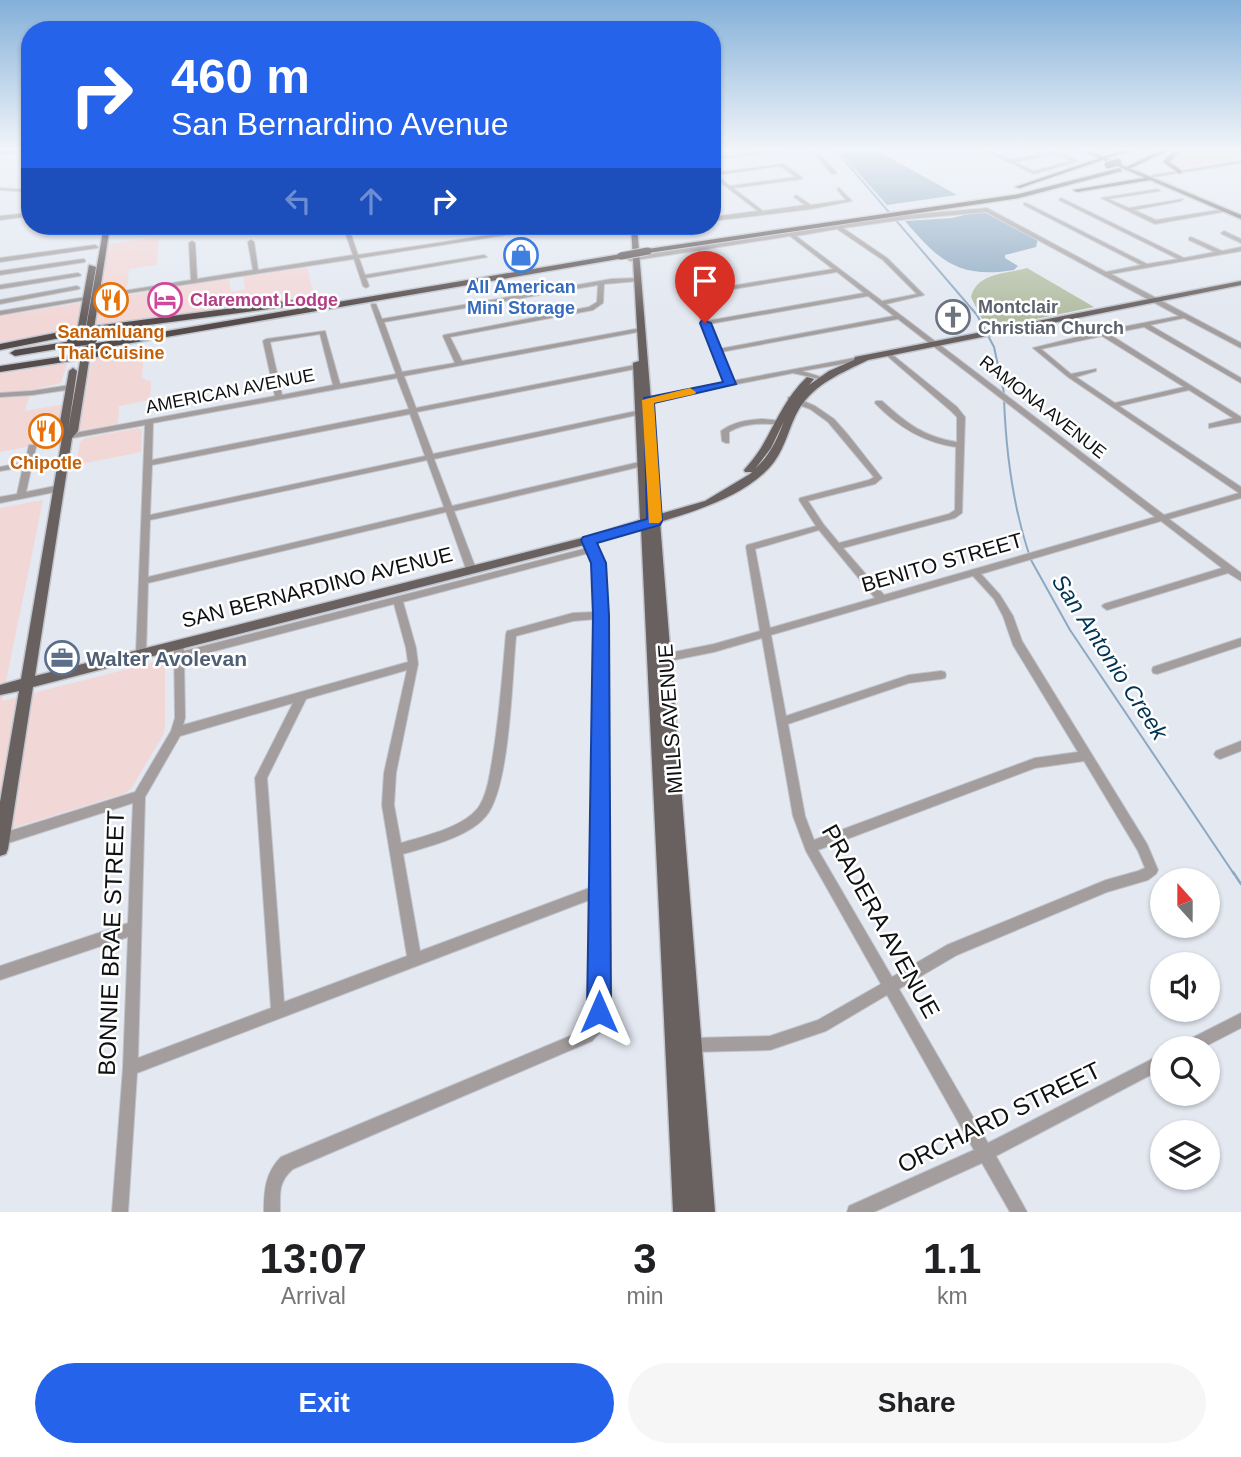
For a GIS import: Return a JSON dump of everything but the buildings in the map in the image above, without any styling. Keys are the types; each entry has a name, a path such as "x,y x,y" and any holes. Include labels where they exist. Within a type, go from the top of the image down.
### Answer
{"highway":[{"path":"893,214 937,205"},
{"path":"0,362 627,256 647,248 959,205"},
{"path":"926,209 980,205"},
{"path":"0,369 76,350 89,337 304,302 627,256"},
{"path":"89,337 304,302"},
{"path":"0,346 345,303"},
{"path":"0,355 76,350"}],"main road":[{"path":"1209,205 1241,217"},
{"path":"67,437 63,433 76,350 89,337 97,235"},
{"path":"91,297 105,235"},
{"name":"MILLS AVENUE","path":"628,235 627,256 634,280 644,406 649,523 684,1045 704,1212"},
{"name":"MILLS AVENUE","path":"627,256 632,235"},
{"name":"SAN BERNARDINO AVENUE","path":"0,690 141,654 179,650 471,569 591,545 709,503 754,476 779,448 784,423 795,400 818,377 865,358 1241,283"},
{"path":"1,844 67,437 73,431 76,350"},
{"name":"MILLS AVENUE","path":"684,1045 684,1212"}],"street":[{"path":"752,205 763,213"},
{"path":"808,205 811,207"},
{"path":"721,218 827,205"},
{"path":"1027,205 1146,266"},
{"path":"1070,205 1183,259"},
{"path":"1117,205 1155,222 1224,211"},
{"path":"1128,210 1157,205"},
{"path":"627,256 839,228 893,214 987,210 1241,346"},
{"path":"0,218 21,212"},
{"path":"839,228 886,259 921,295 882,303"},
{"path":"1224,233 1241,241"},
{"path":"348,235 366,286"},
{"path":"0,313 500,235"},
{"name":"RAMONA AVENUE","path":"792,235 1241,578"},
{"path":"1191,239 1220,253"},
{"path":"251,242 256,272"},
{"path":"192,243 194,281"},
{"path":"440,244 450,262"},
{"path":"0,260 95,247"},
{"path":"1107,273 1241,249"},
{"path":"363,276 484,257"},
{"path":"0,273 83,261"},
{"path":"694,294 838,270"},
{"path":"0,287 78,275"},
{"path":"380,321 601,283 634,280"},
{"path":"459,363 446,336 586,310 600,303 601,283"},
{"path":"689,284 730,384"},
{"path":"0,302 77,288"},
{"path":"705,323 870,294"},
{"path":"374,305 471,569"},
{"path":"1186,316 1036,348 1070,376 1241,493"},
{"path":"717,351 901,317"},
{"path":"1145,325 1241,381"},
{"name":"AMERICAN AVENUE","path":"67,437 638,330"},
{"path":"279,398 266,341 323,332 337,387"},
{"path":"1102,333 1240,420"},
{"path":"838,546 959,512 961,417 887,353"},
{"path":"147,518 429,457 730,384 837,361 865,358"},
{"path":"149,463 641,365"},
{"path":"1070,376 1094,370"},
{"path":"793,371 818,377"},
{"path":"0,395 70,387"},
{"path":"1114,405 1189,388"},
{"path":"795,400 822,412 854,444 862,459 878,478 872,482 803,500 821,527 882,599"},
{"path":"879,403 913,433 937,442 960,445"},
{"path":"1212,426 1240,420"},
{"path":"141,654 149,422"},
{"path":"726,441 725,431 731,427 754,422 784,423"},
{"path":"21,496 32,447"},
{"path":"144,581 647,463"},
{"path":"0,469 27,464"},
{"path":"0,503 21,496 60,490"},
{"path":"0,503 60,490"},
{"name":"BENITO STREET","path":"659,659 714,648 1163,519 1241,493"},
{"name":"PRADERA AVENUE","path":"821,527 750,547 799,816 810,847 1019,1212"},
{"path":"179,650 397,599 591,545 598,563 601,615 597,1025 587,1036 287,1163 276,1172 272,1185 272,1212"},
{"path":"1107,606 1228,569"},
{"path":"684,1045 754,1045 787,1038 831,1021 952,950 1106,886 1147,875 1152,870 1151,863 1017,642 1008,616 997,597 974,572"},
{"path":"397,599 413,664 390,773 388,805 415,961"},
{"path":"394,851 448,832 483,811 495,785 511,634 573,617 601,615"},
{"path":"1157,670 1241,642"},
{"name":"BONNIE BRAE STREET","path":"120,1212 130,1068 139,796 176,732 180,718 179,650"},
{"path":"176,732 413,664"},
{"path":"781,722 909,679 941,675"},
{"path":"278,1012 261,778 302,696"},
{"path":"1220,754 1241,746"},
{"path":"810,847 1035,763 1087,755"},
{"path":"1,844 139,796"},
{"path":"130,1068 600,890"},
{"path":"0,973 134,928"},
{"path":"1210,1036 1241,1020"},
{"name":"ORCHARD STREET","path":"855,1212 985,1153 1150,1067"}],"shaded area":[{"path":"159,237 157,265 129,269 127,288 101,290 108,244"},
{"path":"307,267 314,295 71,330 0,344 0,316 229,278 231,292 245,289 243,276"},
{"path":"144,348 142,378 151,382 150,400 119,406 118,424 51,436 52,442 0,452 0,374 67,363 61,383 31,390 25,411 84,401 92,357"},
{"path":"138,428 142,430 141,452 76,465 80,442 85,438"},
{"path":"43,500 2,701 163,660 165,727 131,789 123,794 0,832 0,508"}],"green space":[{"path":"1027,268 1094,307 987,329 971,297 974,289 986,278"}],"water":[{"path":"980,211 989,212 1038,239 1036,247 1005,255 1005,258 1018,266 1014,270 979,272 952,264 929,247 905,221 952,218"}],"waterway":[{"name":"San Antonio Creek","path":"882,205 977,315 994,347 1004,393"},
{"name":"San Antonio Creek","path":"1004,399 1011,477 1029,554"},
{"name":"San Antonio Creek","path":"1031,560 1070,630 1234,874"},
{"name":"San Antonio Creek","path":"1233,872 1241,884"}],"slow traffic":[{"path":"654,520 648,400 690,392"}],"place":[{"name":"All American Mini Storage","path":"521,255"},
{"name":"Sanamluang Thai Cuisine","path":"111,300"},
{"name":"Claremont Lodge","path":"165,300"},
{"name":"Montclair Christian Church","path":"953,317"},
{"name":"Chipotle","path":"46,431"},
{"name":"Walter Avolevan","path":"62,658"}],"route":[{"path":"599,1012 601,615 598,563 589,540 654,521 648,400 730,384 705,323"}]}
